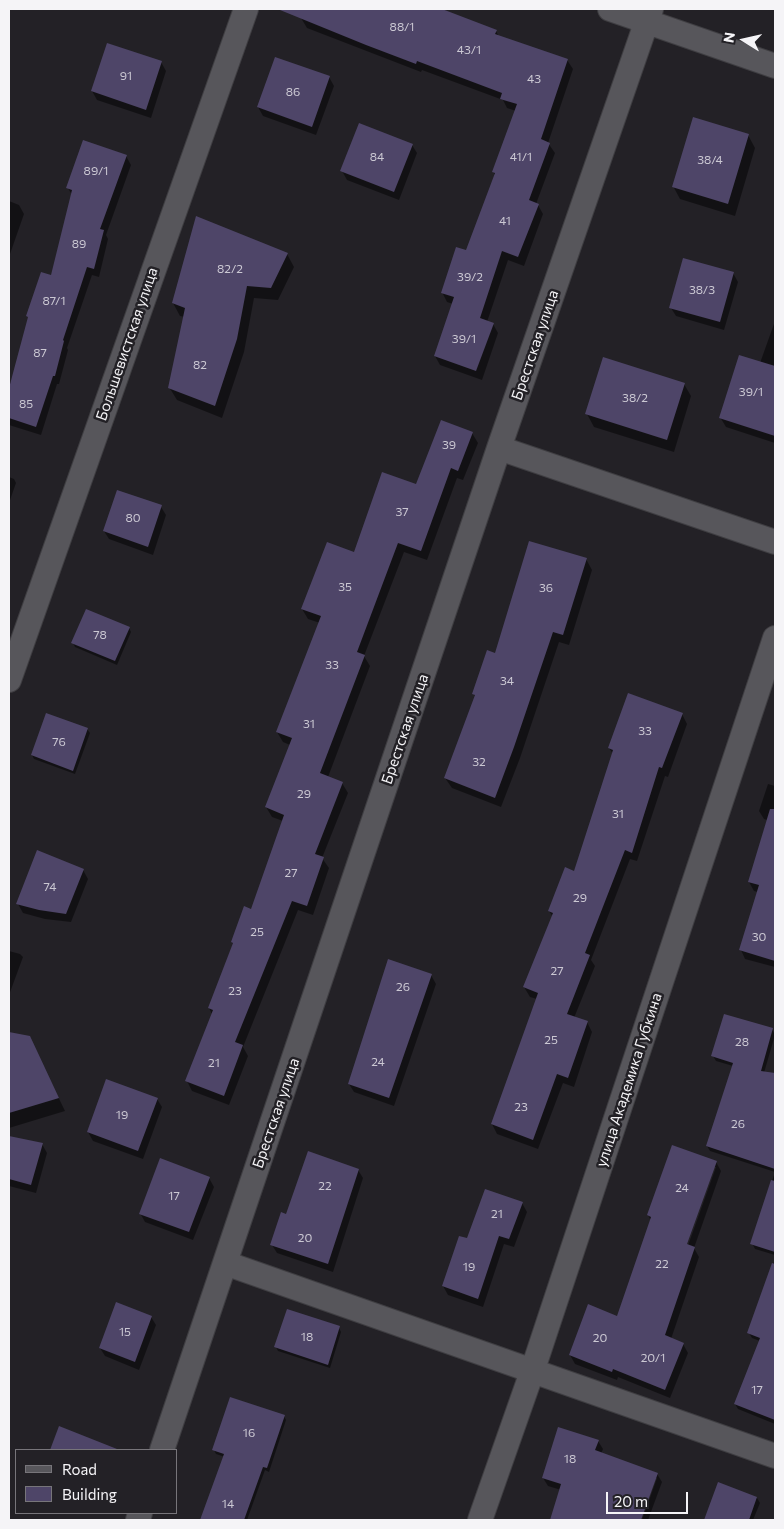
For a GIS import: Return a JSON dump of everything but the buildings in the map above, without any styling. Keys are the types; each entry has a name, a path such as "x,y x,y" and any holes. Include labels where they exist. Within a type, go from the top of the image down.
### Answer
{"street":[{"name":"Большевистская улица","path":"9,680 246,9"},
{"path":"610,9 649,15 775,66"},
{"name":"Брестская улица","path":"162,1449 499,448 649,15"},
{"path":"499,448 775,542"},
{"name":"улица Академика Губкина","path":"480,1520 532,1372 775,638"},
{"path":"225,1263 775,1456"}]}
